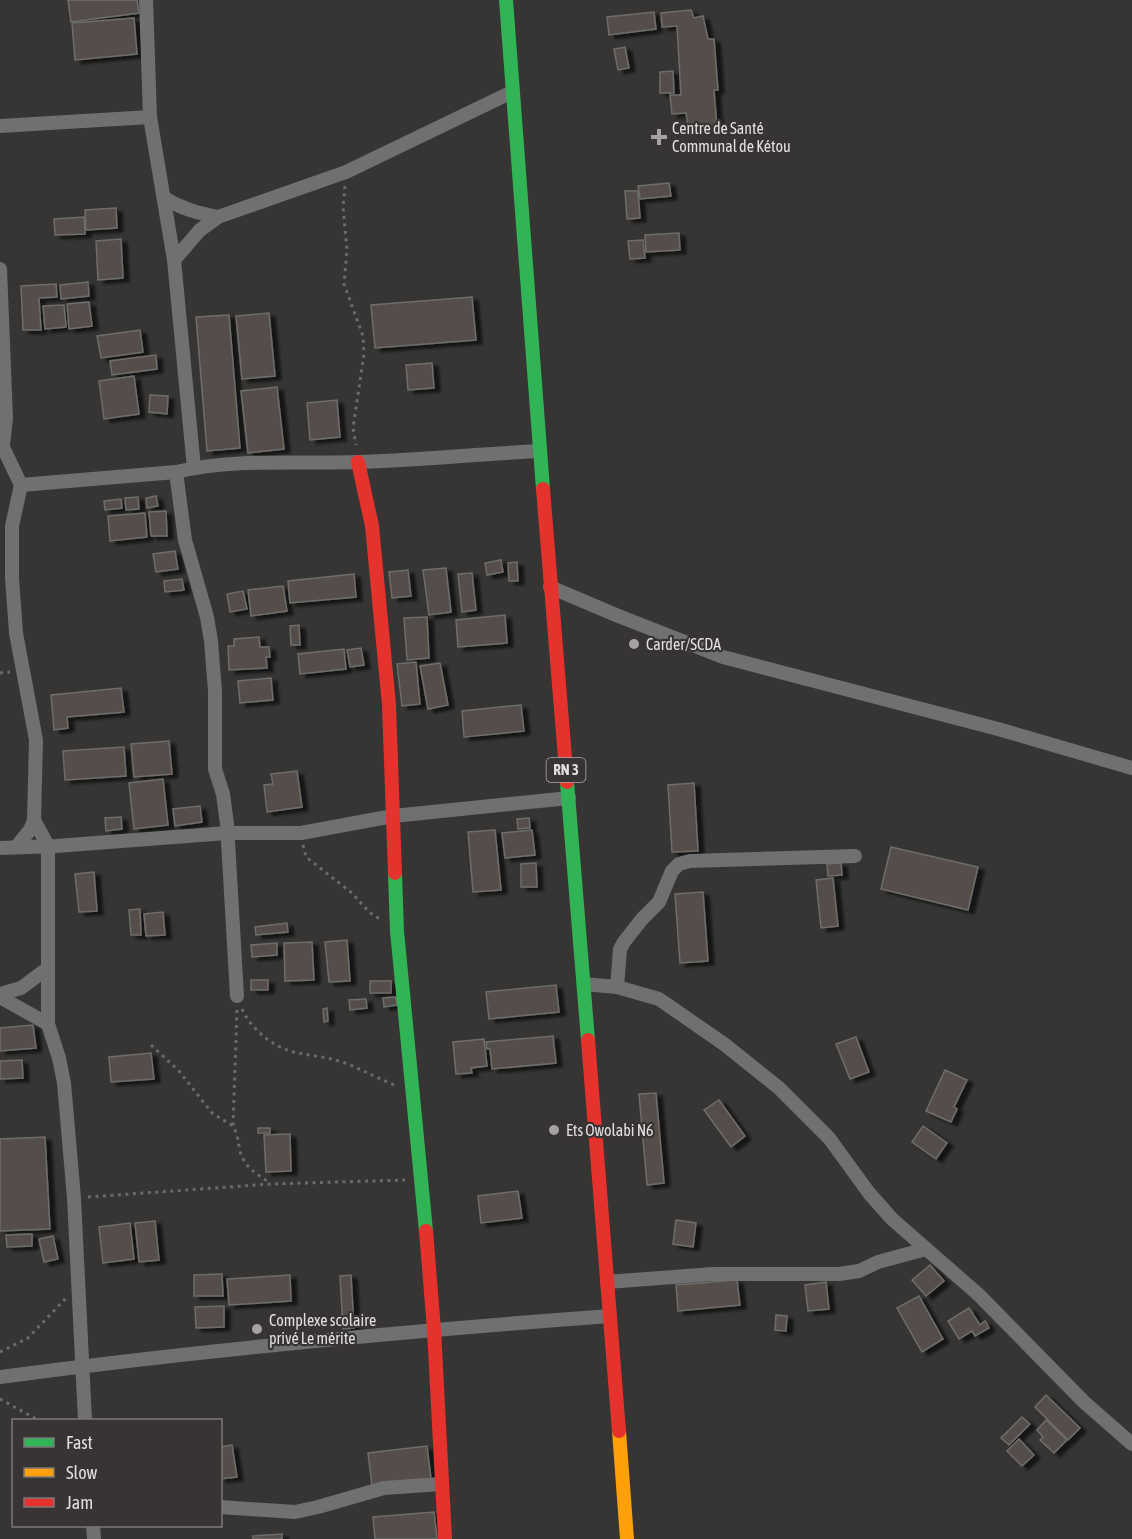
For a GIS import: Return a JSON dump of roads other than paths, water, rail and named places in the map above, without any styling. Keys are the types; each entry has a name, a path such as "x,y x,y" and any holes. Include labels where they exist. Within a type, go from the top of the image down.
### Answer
{"main road":[{"name":"RN 3","path":"506,0 550,587 584,984 627,1539"},
{"path":"358,462 372,526 389,705 397,931 422,1180 434,1329 445,1539"}],"street":[{"path":"146,0 150,117 174,260 194,468"},
{"path":"174,260 200,230 218,217 346,172 512,92"},
{"path":"0,126 150,117"},
{"path":"164,198 194,213 218,217"},
{"path":"0,269 6,418 1,443 21,485 12,526 12,578 16,633 36,740 34,820 30,830 17,846"},
{"path":"21,485 260,463 358,462 540,451"},
{"path":"176,472 185,540 207,617 211,641 215,691 213,734 215,769 223,794 227,833 237,996"},
{"path":"550,587 723,657 998,729 1132,768"},
{"path":"0,848 227,833 301,833 393,816 568,798"},
{"path":"34,820 48,846 48,1024 64,1083 74,1198 85,1419"},
{"path":"616,987 620,949 642,919 659,902 672,871 679,864 690,861 855,856"},
{"path":"0,996 21,988 48,968"},
{"path":"584,984 616,987 659,999 724,1044 779,1088 829,1138 877,1202 926,1249 979,1294 1084,1402 1132,1444"},
{"path":"0,996 48,1024"},
{"path":"607,1282 713,1274 839,1274 859,1271 878,1262 926,1249"},
{"path":"0,1377 81,1366 434,1329 610,1316"},
{"path":"1120,1432 1132,1423"},
{"path":"222,1507 296,1512 384,1488 441,1484"}],"place":[{"name":"Centre de Santé Communal de Kétou","path":"659,137"},
{"name":"Carder/SCDA","path":"634,644"},
{"name":"Ets Owolabi N6","path":"554,1130"},
{"name":"Complexe scolaire privé Le mérite","path":"257,1329"}]}
